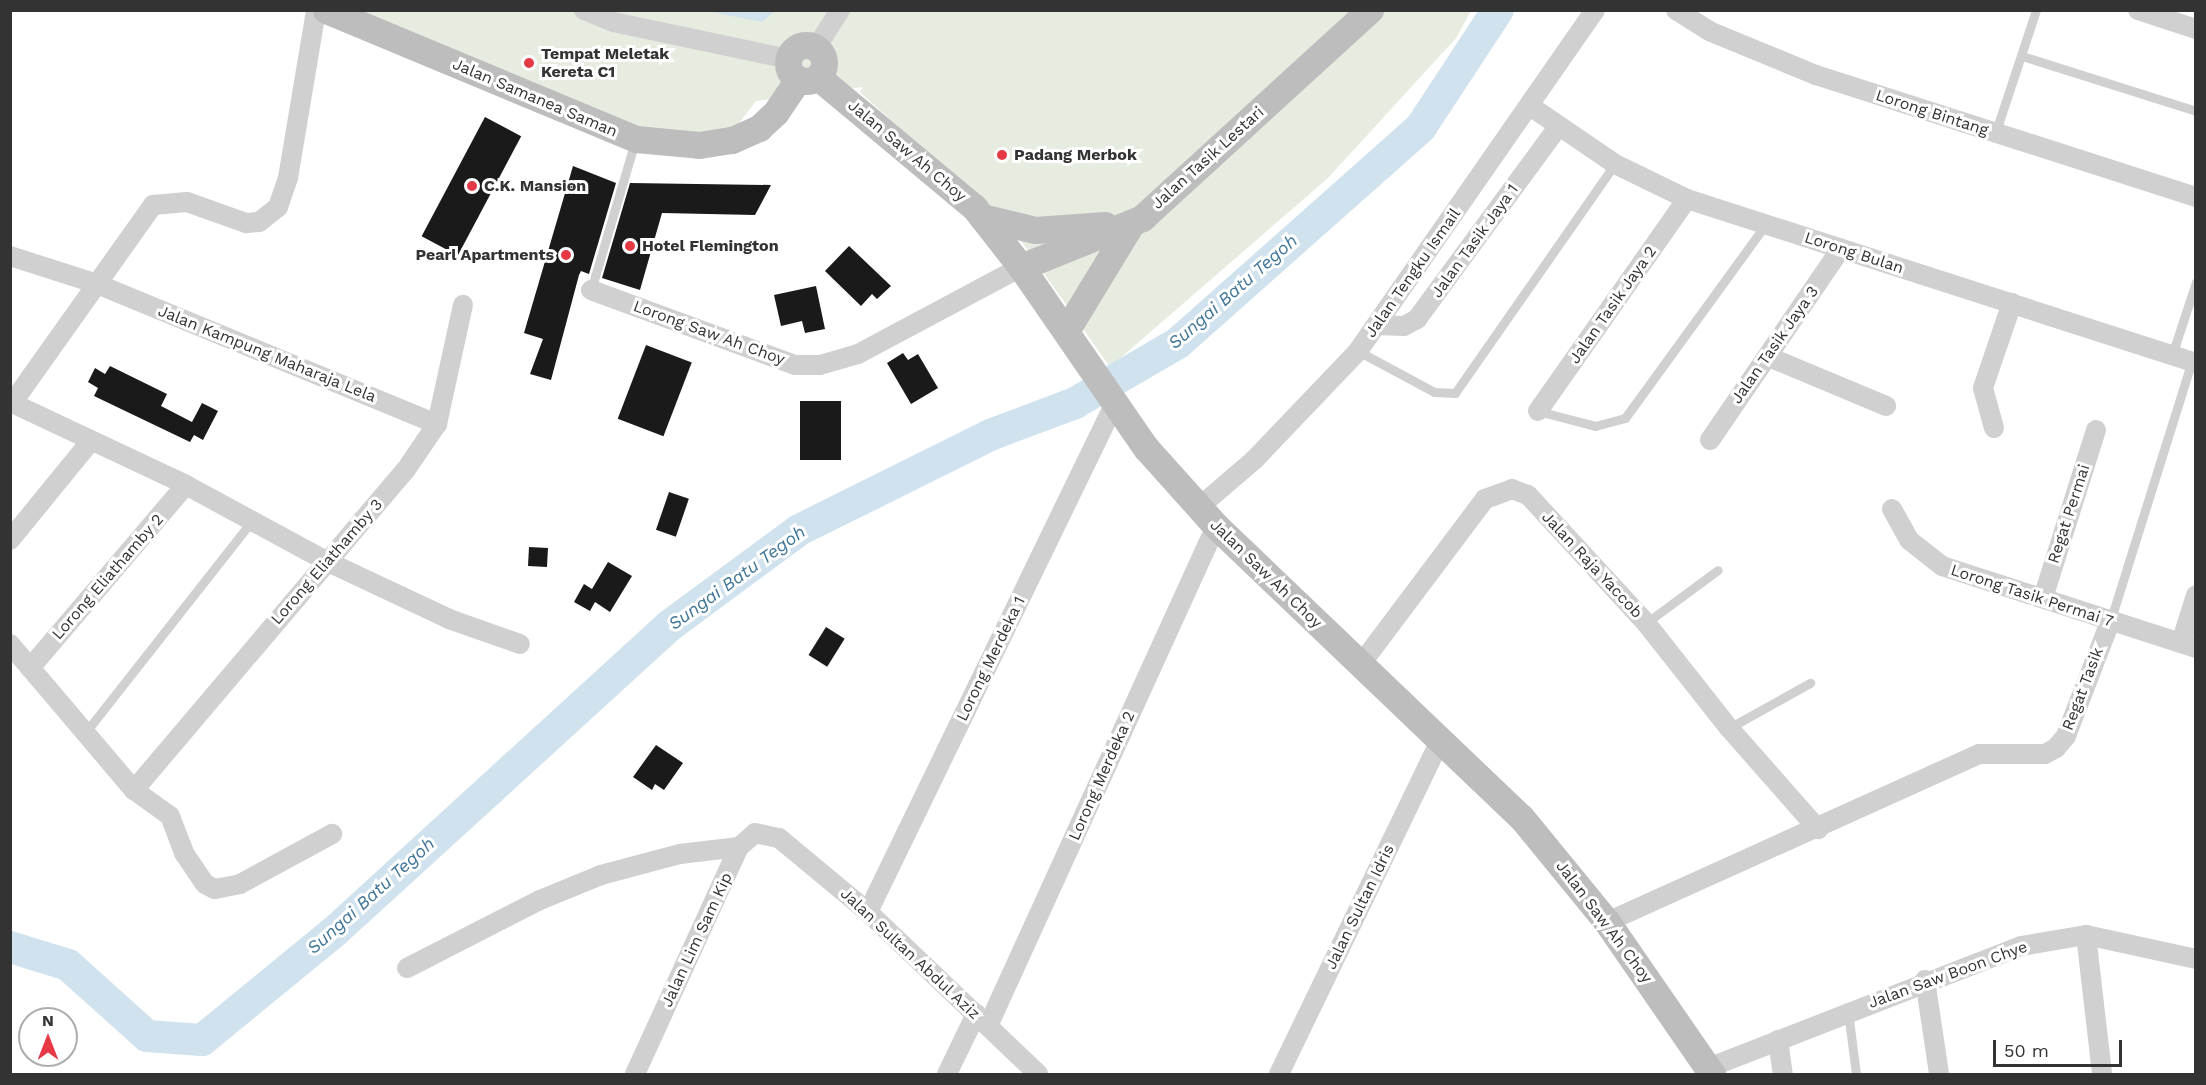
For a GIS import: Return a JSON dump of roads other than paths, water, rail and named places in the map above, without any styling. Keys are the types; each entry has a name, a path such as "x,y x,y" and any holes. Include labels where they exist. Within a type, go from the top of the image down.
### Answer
{"street":[{"path":"316,10 288,178 278,207 259,222 246,223 187,202 153,205 12,402 90,442 186,485 326,561 449,619 520,644"},
{"name":"Jalan Samanea Saman","path":"326,10 636,139 699,145 732,140 759,128 802,72"},
{"path":"584,10 613,22 802,72 825,62 816,48 840,10"},
{"name":"Jalan Tasik Lestari","path":"1022,267 1131,224 1154,209 1370,10"},
{"name":"Jalan Tengku Ismail","path":"1207,517 1262,452 1358,351 1595,10"},
{"name":"Lorong Bintang","path":"1676,10 1709,31 1816,75 2196,197"},
{"path":"2138,10 2196,29"},
{"name":"Jalan Saw Ah Choy","path":"802,72 952,184 982,217 1022,267 1106,392 1207,517 1521,817 1607,922 1710,1071"},
{"name":"Lorong Bulan","path":"1530,106 1615,164 1688,199 1840,250 2194,362"},
{"name":"Jalan Tasik Jaya 1","path":"1376,325 1404,326 1417,319 1558,127"},
{"name":"Jalan Tasik Jaya 2","path":"1538,411 1688,199"},
{"path":"982,217 1035,230 1131,224"},
{"path":"1066,331 1131,224"},
{"name":"Jalan Tasik Jaya 3","path":"1710,440 1769,357 1840,250"},
{"name":"Jalan Kampung Maharaja Lela","path":"10,256 97,284 437,424"},
{"name":"Lorong Saw Ah Choy","path":"591,290 795,365 820,365 858,354 1022,267"},
{"path":"1994,428 1983,388 2012,303"},
{"name":"Lorong Eliathamby 3","path":"134,790 326,561 405,471 437,424 463,305"},
{"path":"1769,357 1886,406"},
{"name":"Lorong Merdeka 1","path":"868,912 1106,392"},
{"name":"Regat Permai","path":"2043,598 2096,430"},
{"path":"10,540 90,442"},
{"name":"Lorong Eliathamby 2","path":"30,668 186,485"},
{"name":"Jalan Raja Yaccob","path":"1361,664 1485,499 1512,489 1528,495 1646,623 1729,728 1818,829"},
{"name":"Lorong Tasik Permai 7","path":"1892,509 1908,540 1942,566 2188,646"},
{"name":"Lorong Merdeka 2","path":"982,1020 1207,517"},
{"path":"2188,646 2196,595"},
{"name":"Regat Tasik","path":"1818,829 1978,754 2045,754 2056,748 2066,736 2110,622"},
{"path":"10,644 134,790 170,816 193,870 215,889 240,884 332,834"},
{"name":"Jalan Sultan Idris","path":"1280,1074 1441,739"},
{"path":"1607,922 1818,829"},
{"name":"Jalan Sultan Abdul Aziz","path":"739,847 755,832 779,838 868,912 1038,1074"},
{"path":"407,968 540,900 601,875 680,854 739,847"},
{"name":"Jalan Lim Sam Kip","path":"635,1074 739,847"},
{"path":"2086,935 2102,1074"},
{"name":"Jalan Saw Boon Chye","path":"1710,1071 1778,1040 1925,980 2021,946 2086,935 2196,959"},
{"path":"1925,980 1938,1074"},
{"path":"947,1074 982,1020"},
{"path":"1778,1040 1783,1074"}],"lane":[{"path":"1995,134 2036,10"},
{"path":"2022,56 2196,111"},
{"path":"591,290 636,139"},
{"path":"1358,351 1434,392 1455,393 1615,164"},
{"path":"1538,411 1595,426 1625,418 1765,225"},
{"path":"2172,355 2196,282"},
{"path":"2110,622 2194,362"},
{"path":"85,733 252,521"},
{"path":"1646,623 1718,570"},
{"path":"1729,728 1810,683"},
{"path":"1848,1012 1857,1074"}],"water":[{"path":"775,10 762,22 707,11"}],"waterway":[{"name":"Sungai Batu Tegoh","path":"10,947 68,965 147,1036 202,1040 334,932 669,626 799,530 990,435 1075,403 1178,343 1421,127 1498,10"}],"place":[{"name":"Tempat Meletak Kereta C1","path":"529,63"},
{"name":"Padang Merbok","path":"1002,155"},
{"name":"C.K. Mansion","path":"472,186"},
{"name":"Hotel Flemington","path":"630,246"},
{"name":"Pearl Apartments","path":"566,255"}]}
